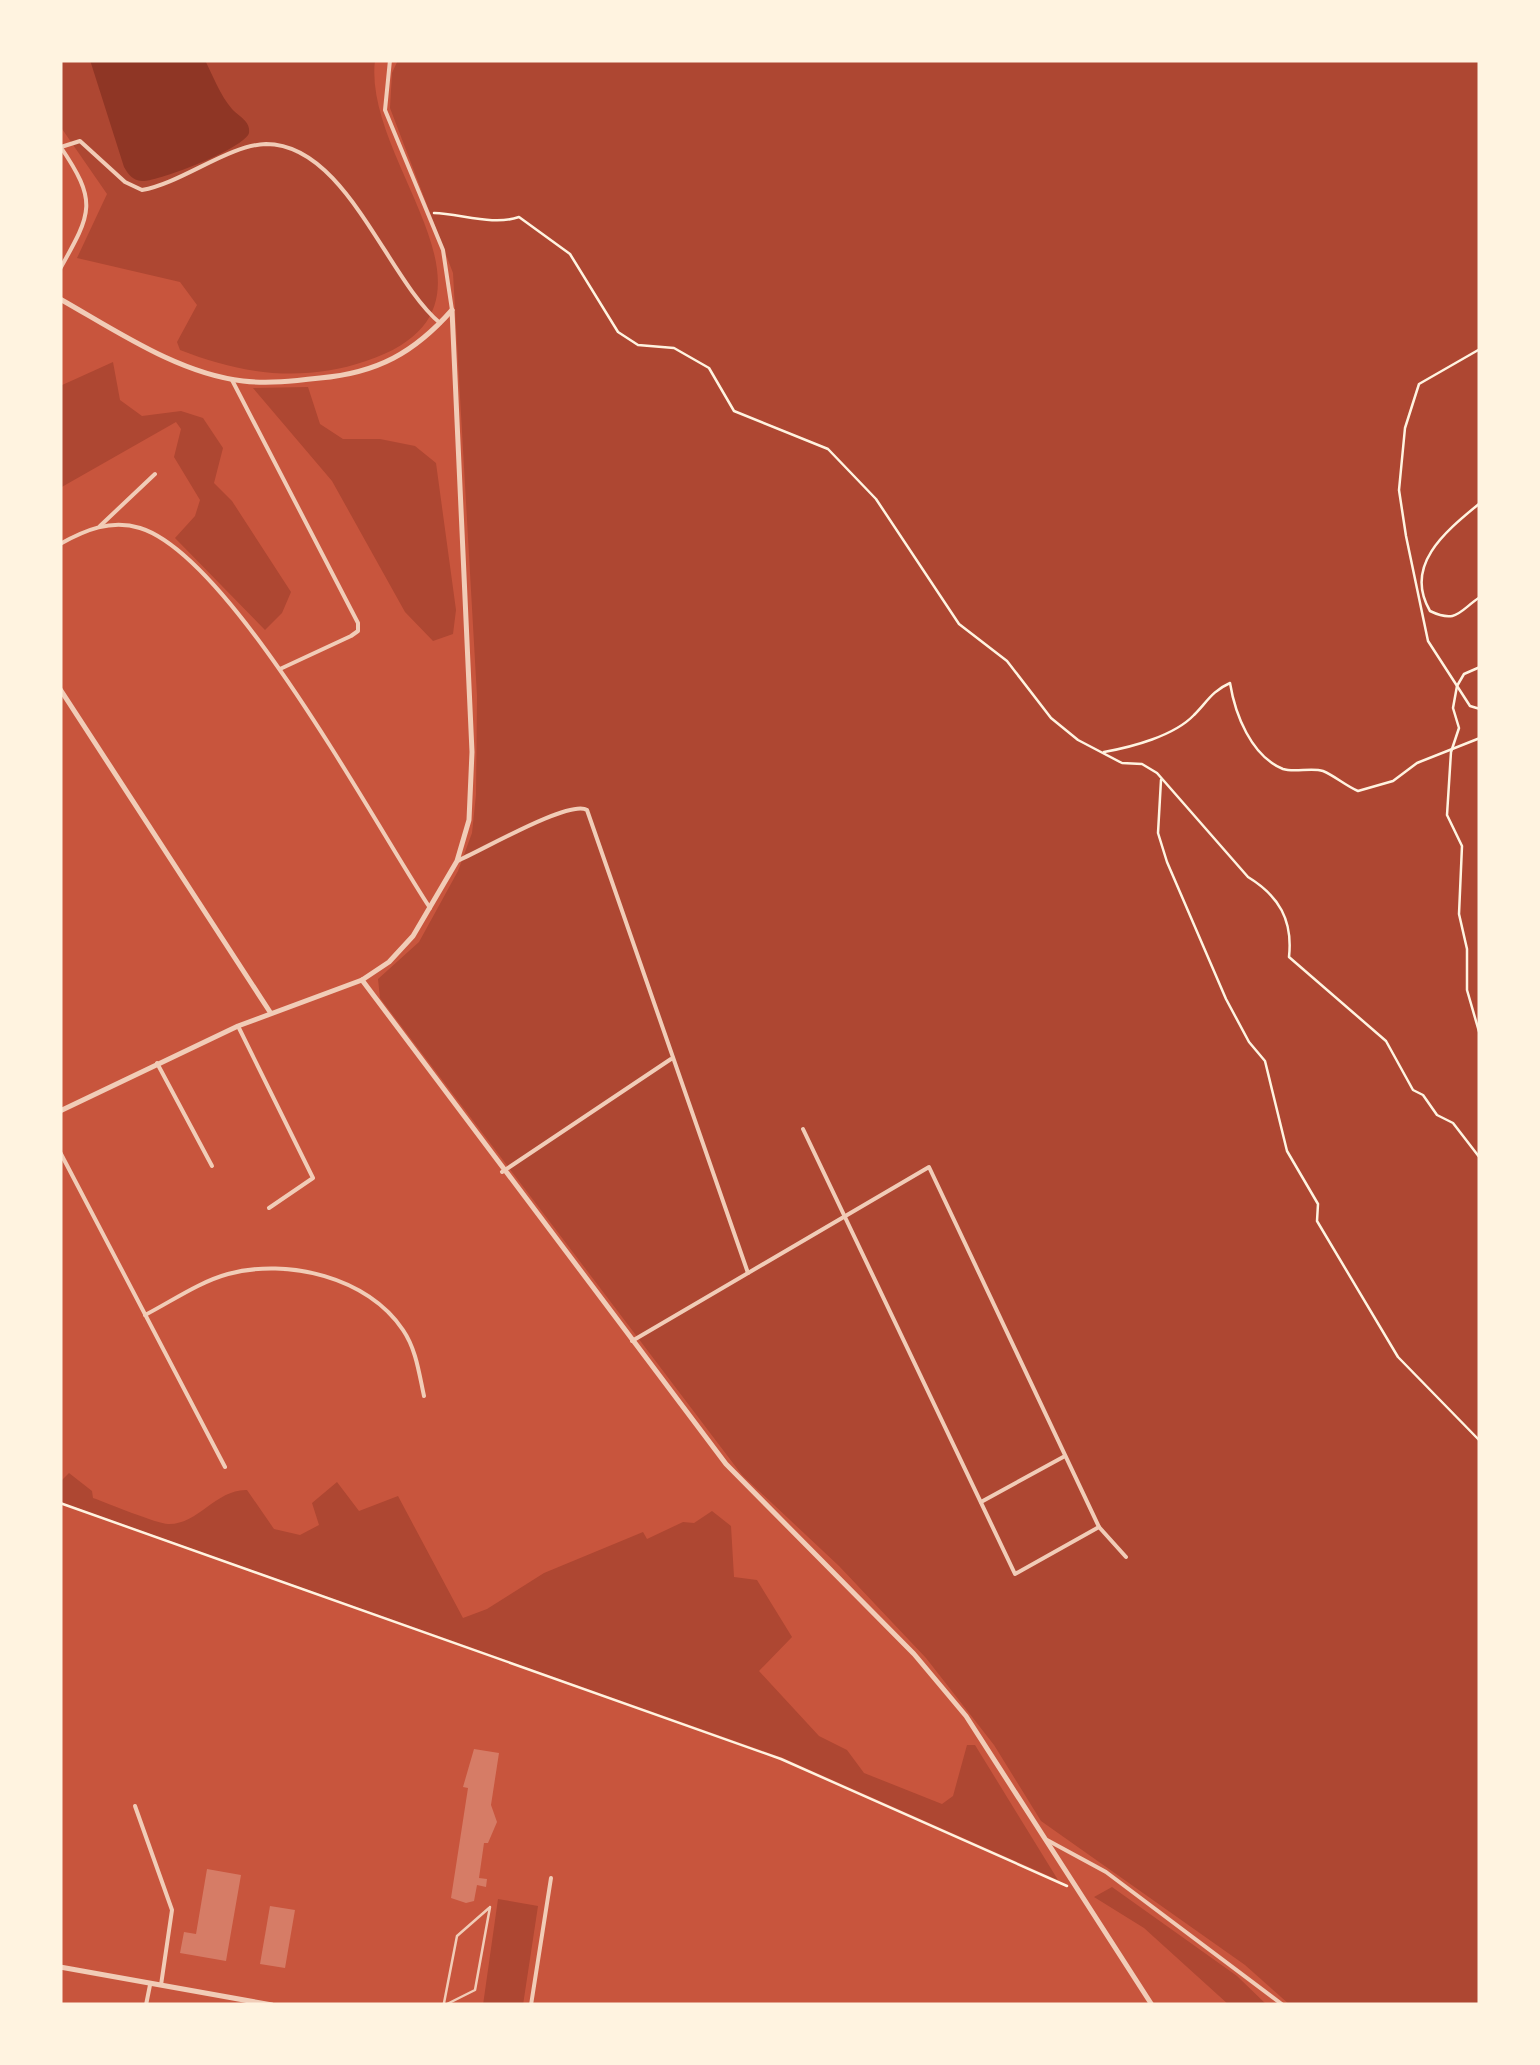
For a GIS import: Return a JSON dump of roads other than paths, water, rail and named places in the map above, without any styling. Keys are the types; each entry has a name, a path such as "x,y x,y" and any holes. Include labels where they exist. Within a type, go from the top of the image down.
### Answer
{"street":[{"path":"60,1111 270,1012 362,980 402,950 457,862 468,820 472,752 452,310 443,250 384,110 390,60"},
{"path":"60,269 85,222 89,202 82,178 60,146 80,141 125,182 142,190 258,146 298,151 340,187 441,323"},
{"path":"60,300 157,351 232,380 290,381 375,369 408,352 452,310"},
{"path":"232,380 358,623 358,631 349,637 280,668"},
{"path":"60,544 100,526 155,474"},
{"path":"100,526 144,529 174,549 230,604 280,668 430,908"},
{"path":"60,690 270,1012"},
{"path":"457,862 543,820 584,806 748,1273"},
{"path":"362,980 502,1172 746,1486 828,1564 948,1693 1152,2005"},
{"path":"238,1026 313,1178 269,1208"},
{"path":"502,1172 671,1059"},
{"path":"157,1063 212,1166"},
{"path":"803,1129 1015,1574 1100,1527"},
{"path":"60,1152 225,1467"},
{"path":"632,1341 928,1167 1100,1527 1126,1556"},
{"path":"145,1315 224,1275 252,1268 293,1270 326,1278 357,1288 394,1317 412,1347 424,1396"},
{"path":"982,1502 1066,1456"},
{"path":"135,1806 172,1910 161,1985"},
{"path":"1042,1838 1106,1872 1283,2005"},
{"path":"531,2005 551,1878"},
{"path":"60,1968 272,2005"},
{"path":"146,2005 151,1984"}],"lane":[{"path":"490,1907 475,1990 444,2005 457,1936 490,1907"}]}
